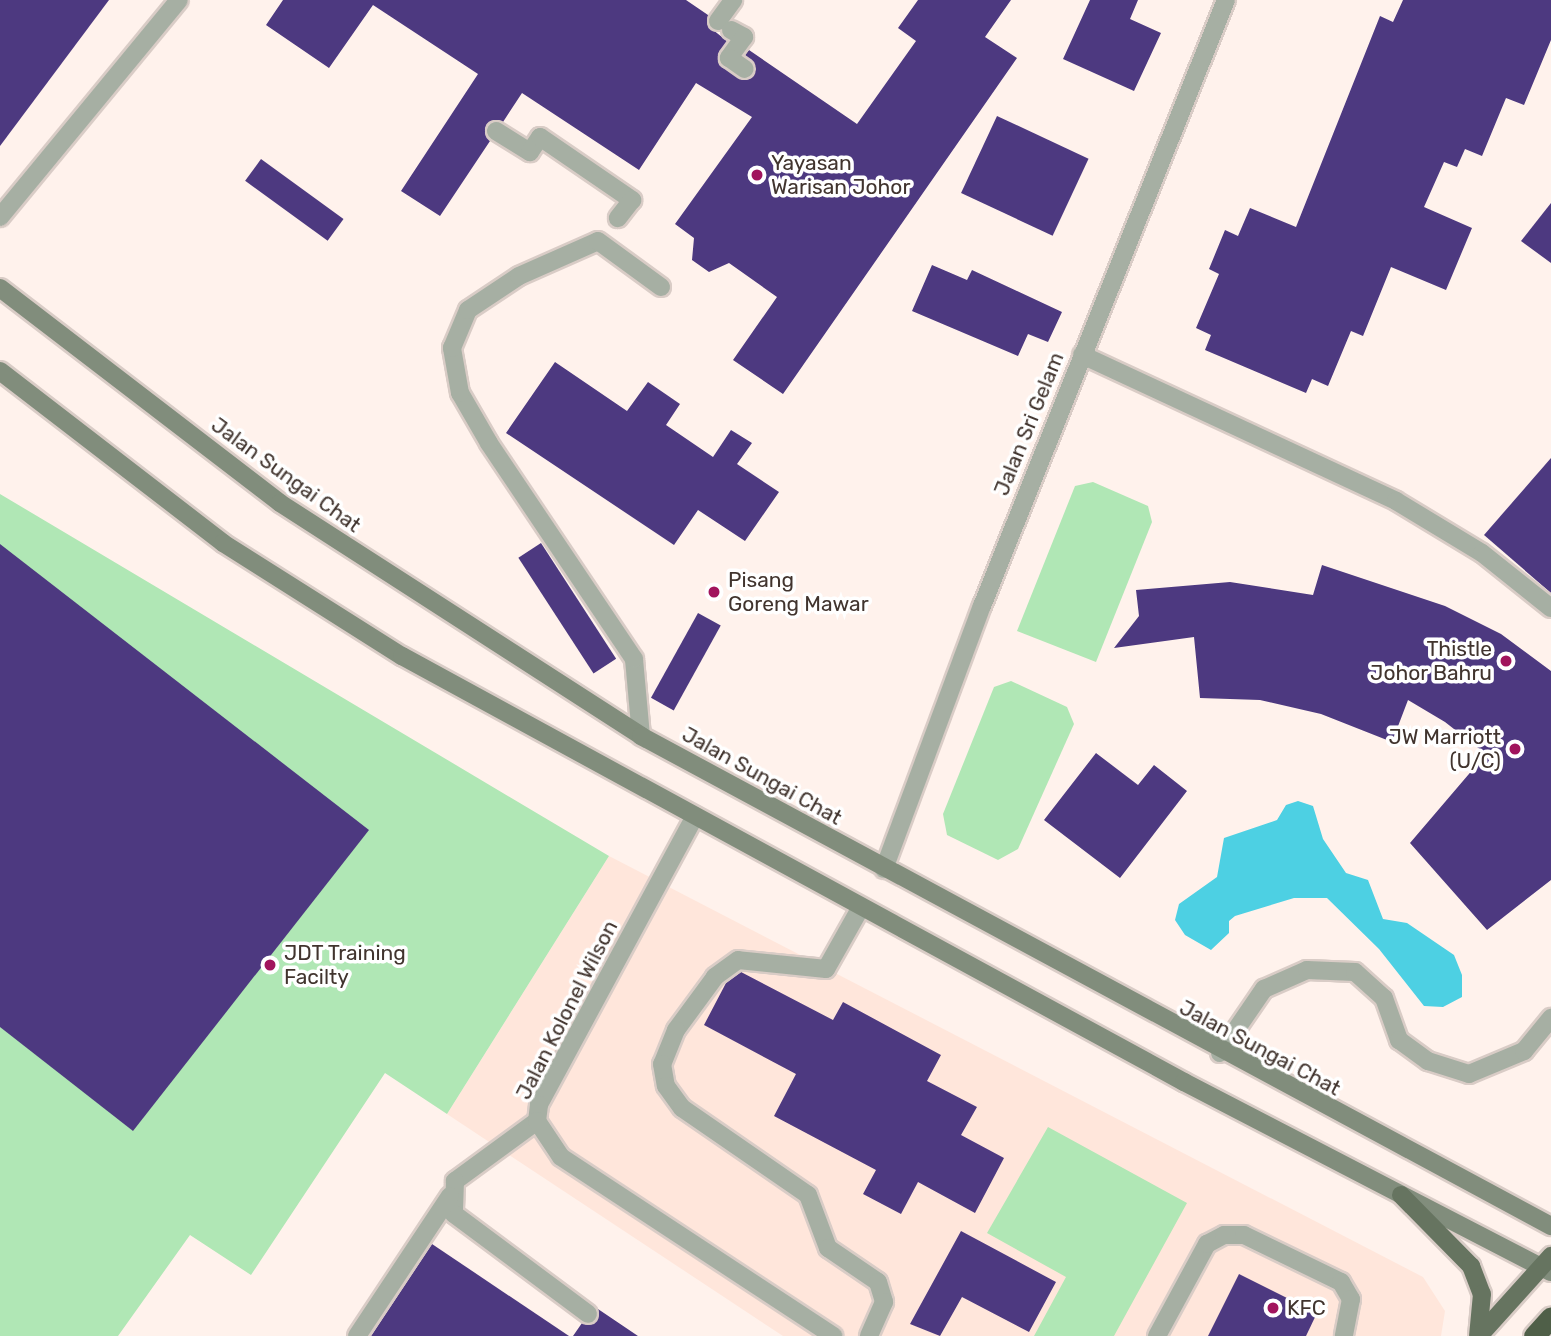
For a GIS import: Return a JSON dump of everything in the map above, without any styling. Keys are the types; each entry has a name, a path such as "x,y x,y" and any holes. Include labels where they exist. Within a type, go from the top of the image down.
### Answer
{"highway":[{"path":"1534,1336 1551,1317"}],"main road":[{"name":"Jalan Sungai Chat","path":"0,288 280,503 640,736 1220,1053 1551,1226"},
{"path":"0,371 223,544 402,656 861,907 1401,1195 1548,1265 1478,1336"},
{"path":"1401,1195 1471,1266 1482,1294 1478,1336"}],"street":[{"path":"0,217 179,0"},
{"path":"733,0 725,26 744,37 729,58 745,69"},
{"name":"Jalan Sri Gelam","path":"884,869 1082,355 1226,0"},
{"path":"496,131 530,152 540,137 632,200 618,218"},
{"path":"640,736 634,659 483,433 460,393 452,348 468,310 520,276 598,241 661,287"},
{"path":"1082,355 1396,500 1482,553 1551,608"},
{"name":"Jalan Kolonel Wilson","path":"695,816 539,1105 537,1121 561,1157 834,1336"},
{"path":"861,907 825,969 738,960 715,976 676,1030 662,1063 666,1086 682,1108 808,1195 828,1248 878,1282 884,1302 869,1336"},
{"path":"1220,1053 1264,989 1307,971 1355,972 1384,998 1399,1040 1428,1061 1469,1074 1524,1051 1551,1018"},
{"path":"357,1336 450,1196 455,1181 537,1121"},
{"path":"450,1196 454,1214 587,1314"},
{"path":"1157,1336 1207,1244 1224,1235 1244,1235 1341,1282 1351,1299 1344,1336"}],"shaded area":[{"path":"609,856 1423,1277 1445,1311 1441,1336 783,1336 447,1114"}],"green space":[{"path":"1093,482 1148,506 1152,522 1096,662 1017,631 1075,486"},
{"name":"JDT Training Facilty","path":"0,494 609,856 447,1114 385,1073 251,1275 190,1235 118,1336 0,1336"},
{"path":"1011,681 1067,707 1074,724 1018,849 998,860 947,835 943,814 994,687"},
{"path":"1048,1127 1187,1203 1114,1336 1034,1336 1066,1277 987,1233"}],"water":[{"path":"1298,801 1313,806 1323,839 1346,873 1368,880 1383,919 1407,923 1454,955 1462,975 1462,997 1443,1007 1424,1006 1379,949 1327,898 1294,898 1235,916 1229,921 1229,933 1211,950 1185,935 1175,920 1179,904 1217,877 1224,838 1277,820 1286,805"}],"building":[{"path":"0,0 109,0 0,146"},
{"path":"283,0 686,0 708,15 708,26 727,41 718,56 723,67 750,79 756,69 745,55 749,50 857,124 916,41 898,28 918,0 1011,0 985,37 1017,58 783,394 733,360 777,297 729,263 709,272 692,260 694,238 675,224 752,117 696,83 639,170 522,93 503,122 487,124 490,141 440,216 401,191 478,74 373,5 329,68 266,25"},
{"path":"1090,0 1138,0 1130,19 1161,33 1134,91 1063,59"},
{"path":"1403,0 1551,0 1551,40 1524,105 1506,98 1482,156 1465,149 1457,167 1444,162 1424,207 1472,228 1446,290 1391,267 1363,336 1351,331 1328,386 1312,379 1306,393 1205,350 1211,335 1196,328 1219,274 1209,269 1225,230 1238,236 1250,208 1296,227 1380,16 1393,22"},
{"path":"997,116 1089,159 1053,236 961,193"},
{"path":"261,159 344,219 328,241 245,181"},
{"path":"1551,203 1551,263 1521,241"},
{"path":"932,265 967,280 972,270 1062,312 1048,342 1028,334 1018,356 912,311"},
{"path":"555,362 627,411 648,382 680,404 666,425 713,457 731,430 752,443 737,464 779,492 745,541 698,510 674,545 506,433"},
{"path":"1551,458 1551,593 1484,535"},
{"path":"541,543 616,659 594,673 518,558"},
{"path":"0,544 369,830 133,1131 0,1027"},
{"name":"JW Marriott (U/C)","path":"1322,565 1445,606 1501,634 1551,671 1551,880 1487,930 1410,843 1486,754 1445,722 1408,700 1392,742 1321,714 1260,700 1200,698 1194,637 1114,648 1139,616 1136,590 1230,582 1313,595"},
{"path":"698,613 721,626 674,710 651,698"},
{"path":"1096,753 1138,785 1154,765 1187,791 1120,878 1044,820"},
{"path":"741,972 833,1020 843,1002 941,1055 927,1081 977,1107 961,1135 1004,1158 975,1213 918,1182 901,1214 863,1194 876,1170 774,1116 796,1074 704,1025 726,983"},
{"path":"961,1231 1056,1282 1029,1332 962,1297 940,1336 910,1324"},
{"path":"432,1244 569,1336 371,1336"},
{"name":"KFC","path":"1239,1274 1317,1313 1306,1336 1208,1336"},
{"path":"598,1309 638,1336 573,1336 582,1323 597,1321"}],"place":[{"name":"Yayasan Warisan Johor","path":"757,175"},
{"name":"Pisang Goreng Mawar","path":"714,592"},
{"name":"Thistle Johor Bahru","path":"1506,661"},
{"name":"JW Marriott (U/C)","path":"1515,749"},
{"name":"JDT Training Facilty","path":"270,965"},
{"name":"KFC","path":"1273,1308"}]}
